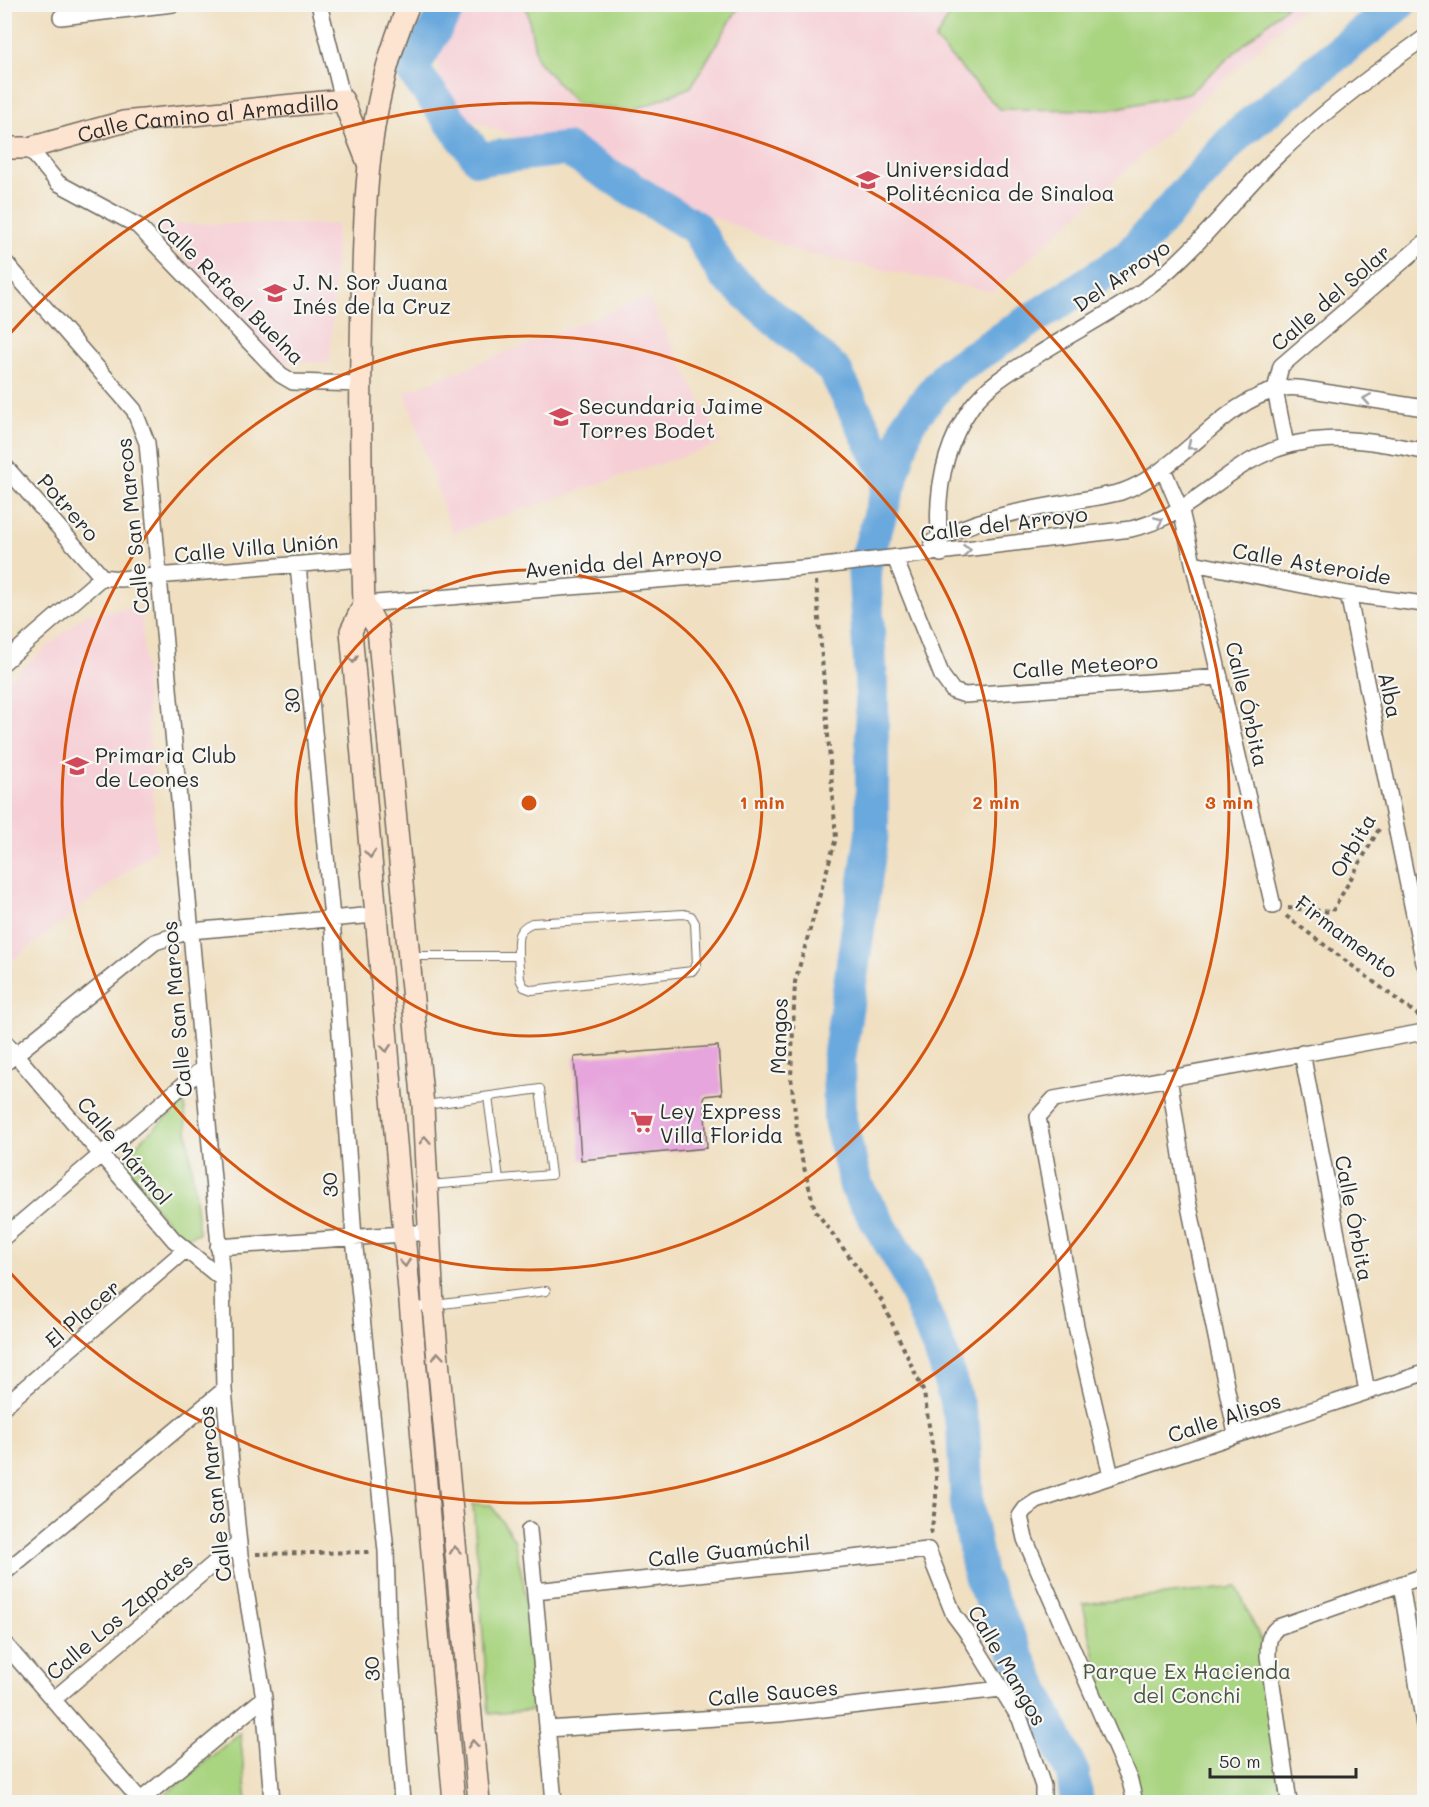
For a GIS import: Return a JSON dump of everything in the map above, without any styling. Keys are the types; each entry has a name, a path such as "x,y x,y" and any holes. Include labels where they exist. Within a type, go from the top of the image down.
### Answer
{"street":[{"path":"61,17 173,4"},
{"path":"319,4 343,100"},
{"path":"409,4 392,44 377,98 368,164 360,384 364,604 351,631 402,1235 454,1803"},
{"name":"Del Arroyo","path":"940,546 937,506 943,470 958,427 974,404 1000,379 1147,287 1181,260 1292,142 1381,69 1425,38"},
{"name":"Calle Camino al Armadillo","path":"4,148 29,148 123,122 343,100 368,164"},
{"name":"Calle Rafael Buelna","path":"29,148 58,183 138,226 281,375 293,382 360,384"},
{"name":"Calle del Solar","path":"1275,390 1277,376 1288,357 1422,248"},
{"name":"Calle San Marcos","path":"4,261 134,410 142,425 147,443 222,1279 224,1390 239,1548 264,1698 272,1803"},
{"name":"Calle del Arroyo","path":"940,546 990,517 1120,492 1163,469 1245,403 1275,390 1288,387 1308,389 1425,408"},
{"path":"1275,390 1286,445"},
{"name":"Calle del Arroyo","path":"896,557 940,546 1131,529 1153,524 1181,511 1241,467 1286,445 1321,438 1368,441 1425,451"},
{"path":"1163,469 1181,511"},
{"name":"Potrero","path":"7,472 102,577"},
{"name":"Calle Órbita","path":"1181,511 1273,906"},
{"name":"Avenida del Arroyo","path":"364,604 815,567 896,557"},
{"name":"Calle Meteoro","path":"896,557 942,676 953,691 965,695 1220,677"},
{"name":"Calle Villa Unión","path":"102,577 120,579 363,559"},
{"name":"Calle Asteroide","path":"1193,563 1348,594 1425,604"},
{"name":"30","path":"298,565 332,918 354,1238 386,1551 388,1617 402,1803"},
{"path":"4,662 102,577"},
{"name":"Alba","path":"1348,594 1393,804"},
{"path":"364,604 378,629 423,1106 433,1306 478,1803"},
{"name":"Firmamento","path":"1393,804 1425,963"},
{"path":"10,1059 141,950 172,935 375,915"},
{"path":"1111,1476 1076,1326 1038,1117 1054,1099 1425,1032"},
{"name":"Calle Mármol","path":"4,1041 10,1059 102,1156 185,1250 222,1279"},
{"name":"Calle Órbita","path":"1302,1053 1367,1391"},
{"path":"4,1238 203,1068"},
{"path":"1169,1077 1188,1200 1236,1434"},
{"path":"218,1247 431,1232"},
{"name":"El Placer","path":"4,1406 185,1250"},
{"name":"Calle Alisos","path":"1135,1803 1130,1781 1113,1739 1020,1526 1020,1516 1025,1509 1037,1502 1425,1373"},
{"path":"4,1573 224,1390"},
{"path":"529,1530 555,1803"},
{"name":"Calle Los Zapotes","path":"54,1699 239,1548"},
{"name":"Calle Guamúchil","path":"535,1591 928,1550"},
{"name":"Calle Mangos","path":"928,1550 954,1615 1020,1719 1043,1786 1043,1803"},
{"path":"1289,1803 1268,1656 1268,1641 1271,1633 1278,1627 1425,1576"},
{"path":"1401,1584 1425,1725"},
{"path":"4,1643 141,1801 264,1698"},
{"name":"Calle Sauces","path":"547,1729 779,1714 1001,1689"}],"lane":[{"path":"684,914 691,916 695,924 697,964 692,970 684,972 532,990 524,987 520,979 518,957 518,935 522,927 532,923 684,914"},
{"path":"409,956 518,957"},
{"path":"423,1106 540,1089 550,1174 427,1185"},
{"path":"488,1096 499,1179"},
{"path":"410,1308 546,1291"}],"path":[{"name":"Mangos","path":"815,567 836,838 795,982 790,1077 799,1148 815,1209 882,1301 924,1393 936,1471 936,1501 928,1550"},
{"name":"Orbita","path":"1273,906 1332,912 1393,804"},
{"name":"Firmamento","path":"1273,906 1425,1021"},
{"path":"239,1548 386,1551"}],"shaded area":[{"name":"Universidad Politécnica de Sinaloa","path":"440,4 1306,5 993,292 802,253 440,107 436,14"},
{"name":"J. N. Sor Juana Inés de la Cruz","path":"153,224 337,224 330,362 279,362"},
{"name":"Secundaria Jaime Torres Bodet","path":"647,297 722,443 452,533 405,392"},
{"name":"Primaria Club de Leones","path":"141,608 156,849 5,966 5,683 87,613"}],"green space":[{"path":"526,4 740,5 691,87 633,111 576,104 537,60"},
{"path":"956,5 1288,5 1189,93 1108,110 999,109 935,40"},
{"path":"184,1102 199,1233 182,1239 117,1162"},
{"path":"473,1504 491,1505 514,1539 524,1585 536,1710 489,1714"},
{"name":"Parque Ex Hacienda del Conchi","path":"1237,1587 1268,1656 1289,1802 1135,1802 1113,1739 1083,1604"},
{"path":"240,1733 247,1802 156,1802"}],"building":[{"name":"Ley Express Villa Florida","path":"718,1046 722,1094 704,1096 707,1148 581,1160 574,1057"}],"waterway":[{"path":"450,4 412,69 479,159 566,149 696,228 724,274 835,371 891,482"},
{"path":"1077,1802 1073,1774 980,1576 967,1504 963,1426 945,1363 907,1271 856,1186 840,1120 839,1059 872,833 872,694 864,568 908,423 950,372 1127,258 1238,134 1399,4"}],"place":[{"name":"Universidad Politécnica de Sinaloa","path":"868,180"},
{"name":"J. N. Sor Juana Inés de la Cruz","path":"275,293"},
{"name":"Secundaria Jaime Torres Bodet","path":"561,417"},
{"name":"Primaria Club de Leones","path":"77,766"},
{"name":"Ley Express Villa Florida","path":"642,1122"}]}
